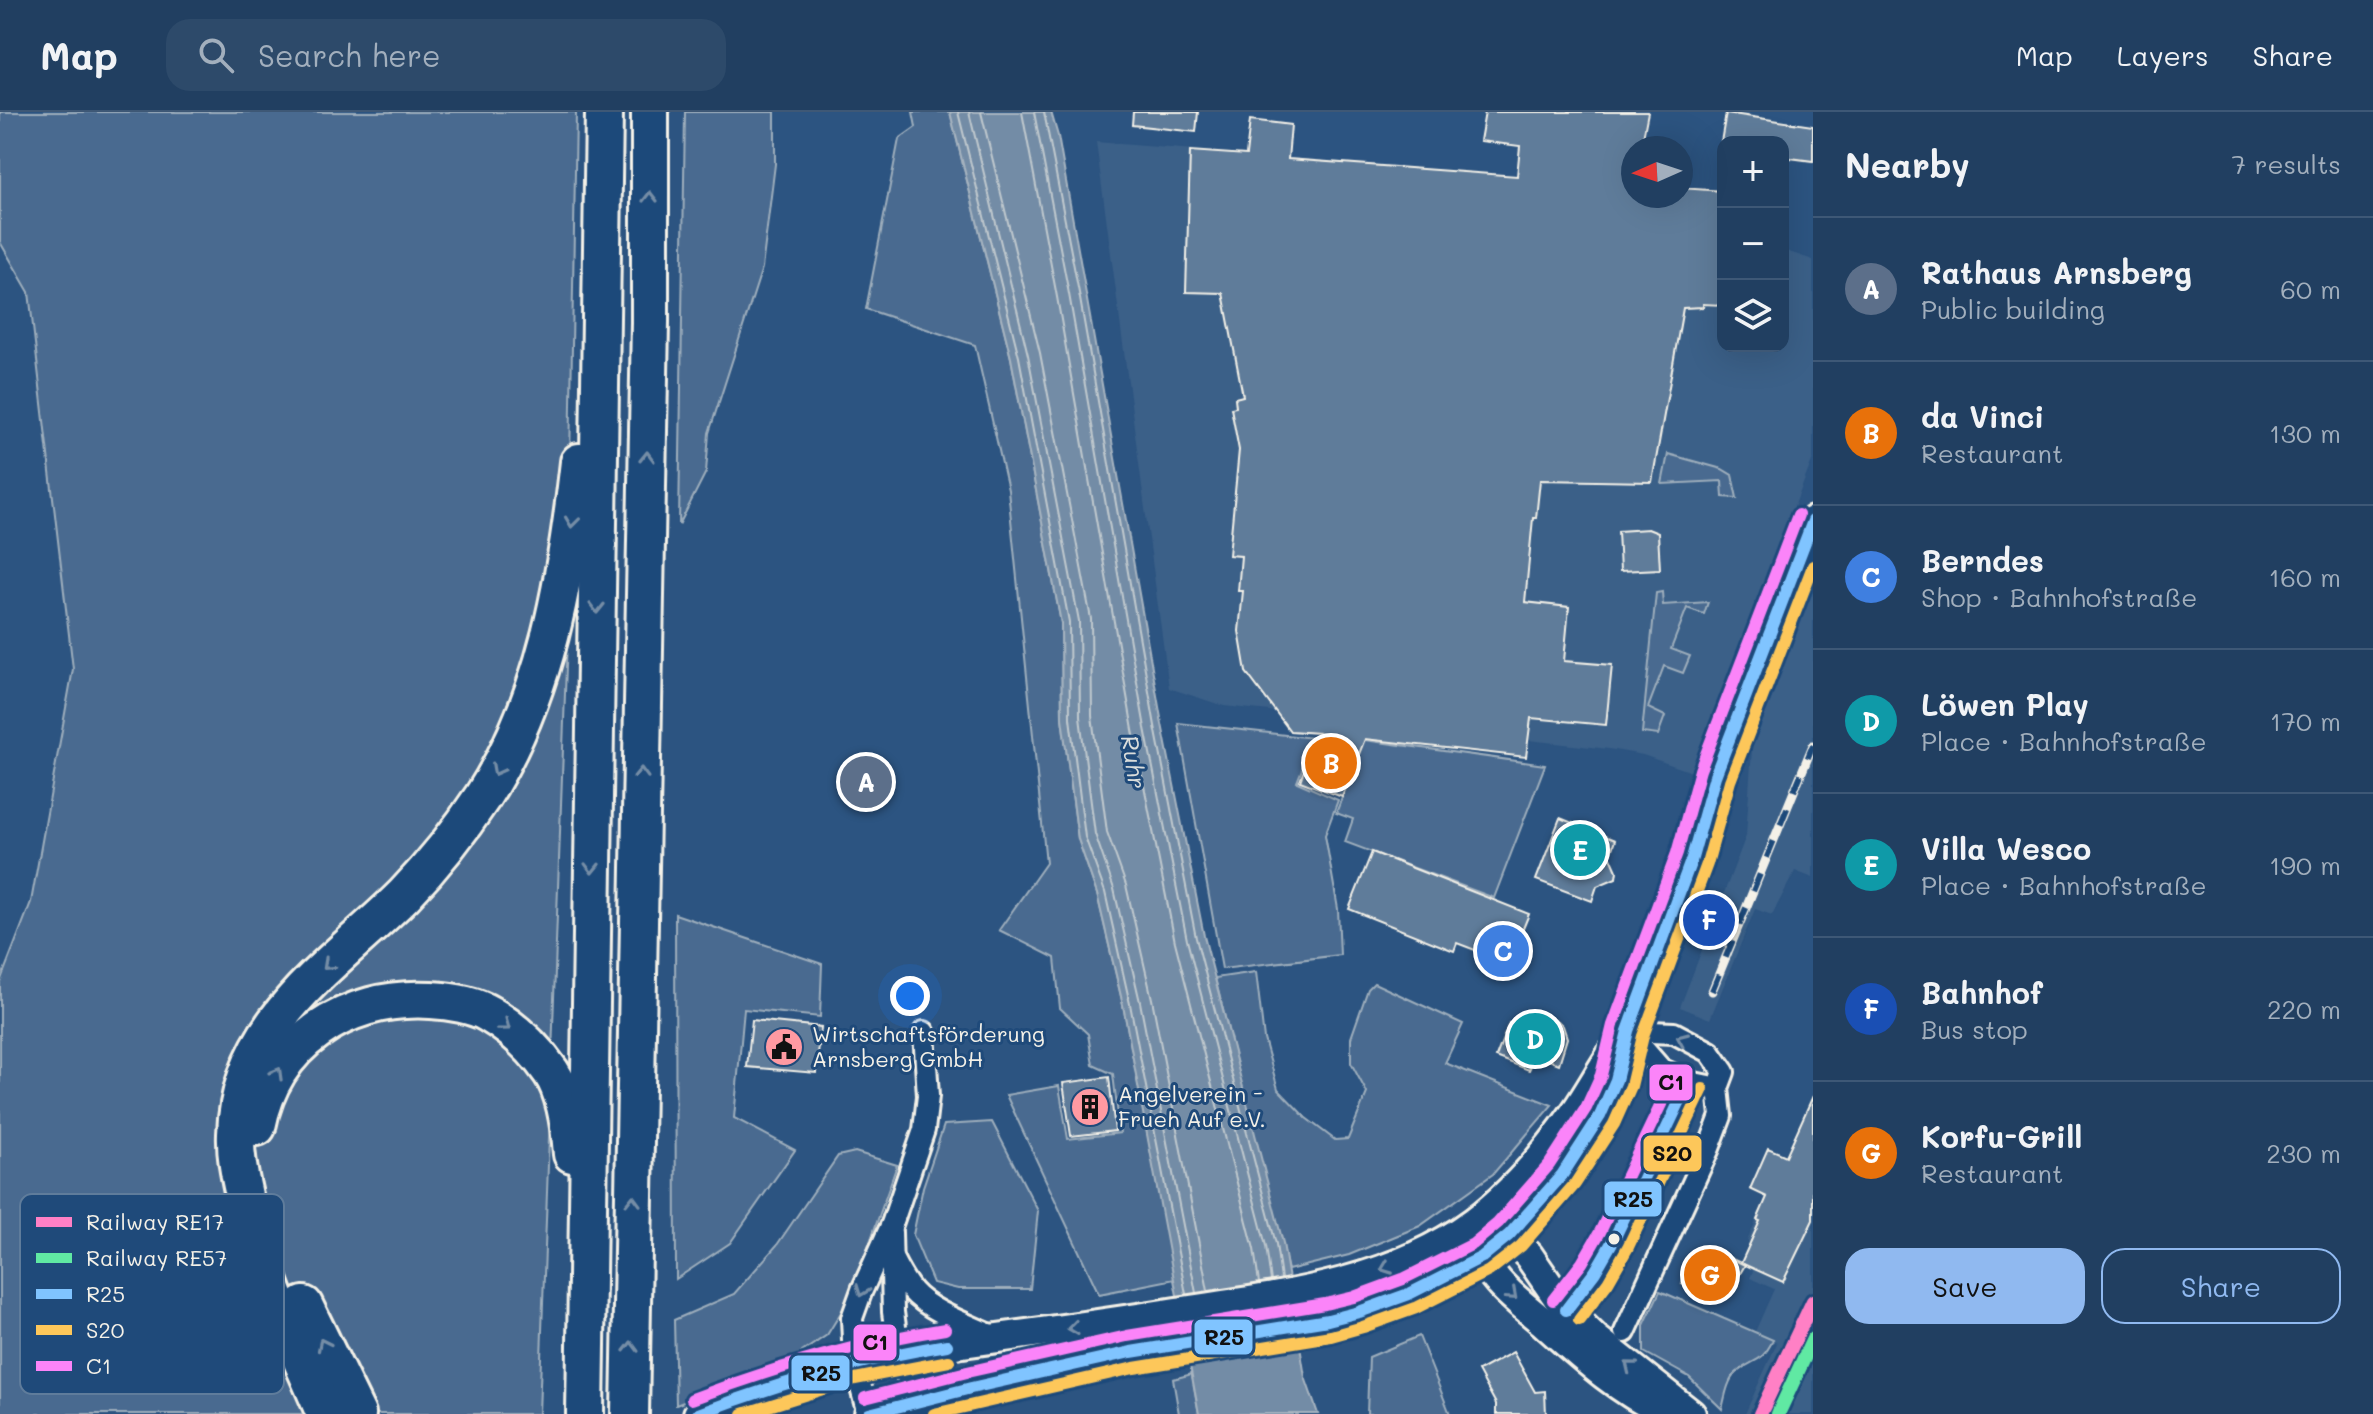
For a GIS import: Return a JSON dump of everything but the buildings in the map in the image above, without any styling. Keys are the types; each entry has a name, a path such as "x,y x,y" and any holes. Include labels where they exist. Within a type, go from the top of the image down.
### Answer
{"highway":[{"path":"585,1414 604,112"},
{"path":"630,1414 650,322 650,112"},
{"path":"243,1194 238,1175 236,1132 244,1087 259,1048 295,996 404,895 456,834 484,794 525,717 551,635 563,584 577,478 587,357 601,278"},
{"path":"261,1194 256,1160 258,1123 274,1076 296,1047 333,1020 395,999 442,1000 487,1013 525,1041 552,1073 561,1092 570,1133 586,1293"},
{"path":"284,1263 357,1414"},
{"path":"284,1316 325,1414"}],"main road":[{"path":"869,1414 915,1408 1047,1370 1359,1312 1409,1294 1472,1263 1509,1235 1562,1175 1600,1116 1616,1080 1628,1031 1692,858 1715,776 1813,521"},
{"path":"698,1414 786,1381 854,1362 901,1352 1267,1299 1347,1281 1417,1255 1466,1227 1514,1186 1555,1139 1628,1031"},
{"path":"1466,1227 1509,1235 1529,1256 1566,1310 1596,1339 1691,1414"},
{"path":"1466,1227 1472,1263 1496,1280 1568,1345 1637,1398 1669,1414"}],"street":[{"path":"1628,1031 1661,1069 1689,1082 1721,1080"},
{"path":"1625,1332 1721,1116 1721,1080 1710,1052 1674,1033 1628,1031"},
{"path":"869,1414 854,1362 852,1318 892,1224 927,1116 924,1032"},
{"path":"892,1224 893,1312 915,1408"},
{"path":"891,1254 901,1275 918,1297 997,1338"}],"shaded area":[{"path":"0,112 576,112 567,638 539,1414 0,1414 0,982 31,902 73,669 29,292 0,242"},
{"path":"685,112 775,112 775,164 762,268 709,433 706,472 679,525"},
{"path":"913,112 950,112 1011,358 1061,623 1062,718 1078,839 1097,894 1123,1005 1175,1279 1099,1294 1006,1095 1059,1086 1068,1139 1120,1133 1113,1074 1093,1065 1088,1034 1060,1008 1055,958 999,930 1046,863 1008,490 975,345 866,309 899,139 916,127"},
{"path":"1096,142 1489,174 1621,194 1621,208 1693,208 1693,189 1717,191 1717,352 1789,352 1789,252 1813,260 1813,458 1692,772 1643,755 1609,749 1224,706 1169,688"},
{"path":"1668,454 1722,469 1732,475 1737,498 1723,497 1722,481 1662,484"},
{"path":"1662,592 1663,605 1708,602 1704,614 1687,608 1671,649 1690,656 1683,673 1664,666 1648,708 1665,716 1658,735 1642,733 1656,593"},
{"path":"1813,592 1813,878 1795,871 1772,915 1755,909 1710,1019 1680,1007 1746,836 1752,749"},
{"path":"1178,723 1314,738 1297,782 1338,800 1325,835 1338,909 1340,955 1222,969"},
{"path":"1357,739 1545,765 1494,898 1345,842 1353,819 1336,813 1359,755"},
{"path":"675,914 822,964 820,1017 744,1009 734,1118 795,1150 730,1243 676,1279"},
{"path":"1256,972 1264,1039 1278,1089 1306,1118 1335,1140 1348,1139 1367,1093 1351,1063 1351,1038 1368,989 1374,983 1463,1024 1445,1063 1552,1105 1493,1174 1420,1226 1349,1255 1288,1270 1215,978"},
{"path":"1813,1096 1813,1414 1745,1414 1777,1343 1755,1332 1774,1289 1750,1278 1763,1248 1747,1241"},
{"path":"992,1122 1038,1211 1030,1289 958,1289 933,1283 913,1235 923,1187 944,1125"},
{"path":"855,1152 897,1165 851,1296 827,1335 790,1360 676,1405 674,1320 734,1294 777,1245 838,1156"},
{"path":"1660,1291 1773,1340 1760,1358 1733,1376 1722,1409 1689,1377 1644,1352 1644,1325"},
{"path":"1419,1336 1450,1414 1367,1414 1369,1357"},
{"path":"1192,1374 1199,1414 1179,1414 1173,1379"}],"water":[{"name":"Ruhr","path":"950,112 1051,112 1058,136 1162,724 1204,936 1283,1243 1305,1377 1318,1414 1199,1414 1123,1005 1097,894 1078,839 1062,718 1061,623 1011,358"}],"railway":[{"path":"1712,991 1813,745"}],"rail line":[{"name":"RE17","path":"1760,1414 1813,1301"},
{"name":"RE57","path":"1778,1414 1813,1339"}],"transit line":[{"name":"C1","path":"865,1398 1127,1336 1354,1297 1403,1279 1473,1244 1498,1223 1549,1165 1586,1108 1601,1075 1613,1025 1677,853 1700,770 1798,515"},
{"name":"R25","path":"869,1414 1131,1352 1328,1320 1359,1312 1409,1294 1482,1257 1509,1235 1562,1175 1600,1116 1616,1080 1628,1031 1692,858 1715,776 1813,521"},
{"name":"S20","path":"934,1414 1134,1368 1331,1336 1363,1327 1416,1308 1489,1271 1521,1246 1575,1184 1614,1124 1631,1086 1643,1036 1707,864 1730,781 1813,566"},
{"name":"C1","path":"1553,1300 1582,1263 1600,1232 1675,1075"},
{"name":"R25","path":"1566,1310 1595,1272 1614,1239 1689,1082"},
{"name":"S20","path":"1579,1320 1608,1282 1628,1247 1703,1089"},
{"name":"C1","path":"692,1399 817,1357 945,1329"},
{"name":"R25","path":"698,1414 821,1373 947,1345"},
{"name":"S20","path":"743,1414 855,1379 949,1361"}],"place":[{"name":"da Vinci","path":"1331,763"},
{"name":"Rathaus Arnsberg","path":"866,782"},
{"name":"Villa Wesco","path":"1580,850"},
{"name":"Bahnhof","path":"1709,920"},
{"name":"Berndes","path":"1503,951"},
{"name":"Löwen Play","path":"1535,1039"},
{"name":"Wirtschaftsförderung Arnsberg GmbH","path":"784,1047"},
{"name":"Angelverein - Frueh Auf e.V.","path":"1090,1107"},
{"name":"Korfu-Grill","path":"1710,1275"}]}
